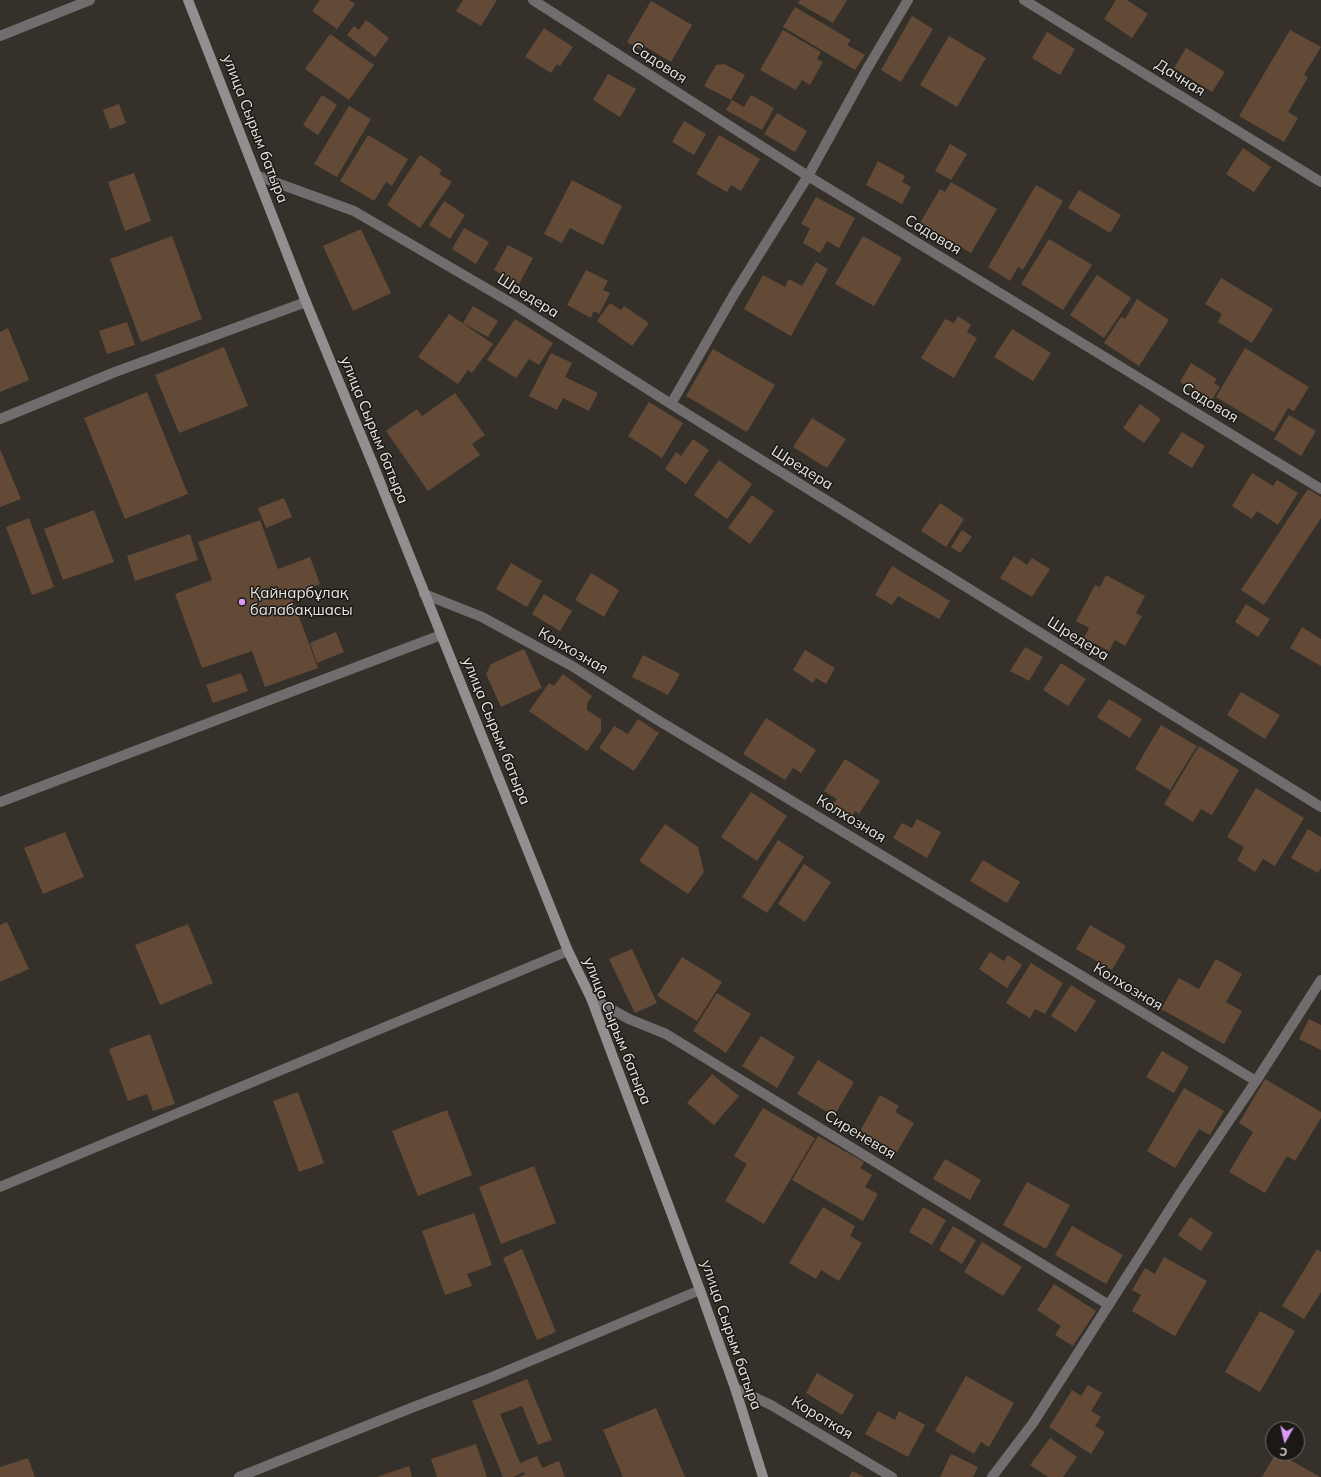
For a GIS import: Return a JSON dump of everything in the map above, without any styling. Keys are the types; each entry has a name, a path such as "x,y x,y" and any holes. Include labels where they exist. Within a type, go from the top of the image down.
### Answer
{"street":[{"path":"0,36 90,0"},
{"name":"улица Сырым батыра","path":"188,0 306,302 372,462 568,951 591,998 700,1290 735,1388 763,1477"},
{"name":"Садовая","path":"533,0 808,176 1321,489"},
{"path":"671,404 732,296 808,176 867,69 908,0"},
{"name":"Дачная","path":"1024,0 1321,182"},
{"name":"Шредера","path":"258,176 354,211 515,305 671,404 1321,807"},
{"path":"0,419 115,372 306,302"},
{"name":"Колхозная","path":"424,594 482,617 572,666 658,720 1256,1081"},
{"path":"0,802 441,635"},
{"path":"0,1187 568,951"},
{"path":"992,1477 1033,1423 1181,1192 1256,1081 1321,980"},
{"name":"Сиреневая","path":"591,998 629,1019 666,1034 1109,1305"},
{"path":"239,1477 487,1379 700,1290"},
{"name":"Короткая","path":"735,1388 771,1405 892,1477"}],"building":[{"path":"320,0 349,0 355,4 337,29 312,11"},
{"path":"463,0 497,0 481,26 456,11"},
{"path":"800,0 847,0 833,23 798,3"},
{"path":"1116,0 1127,0 1148,14 1132,38 1104,19"},
{"path":"651,1 692,25 671,62 646,47 643,51 627,42"},
{"path":"795,7 851,40 847,45 865,55 855,70 783,27"},
{"path":"912,16 933,29 901,82 881,70"},
{"path":"366,20 389,38 375,57 347,35 354,26 359,30"},
{"path":"544,28 573,47 560,66 557,64 551,73 525,57"},
{"path":"783,30 821,52 817,59 823,62 810,85 802,80 796,90 760,70"},
{"path":"1290,30 1321,47 1304,75 1308,77 1288,112 1298,118 1284,142 1239,116"},
{"path":"1047,32 1075,49 1060,75 1032,58"},
{"path":"330,34 374,65 349,100 305,69"},
{"path":"949,36 986,58 957,107 920,85"},
{"path":"1186,48 1225,72 1212,92 1174,68"},
{"path":"724,64 745,75 731,100 704,86 716,65"},
{"path":"608,74 636,89 620,117 593,100"},
{"path":"322,95 337,105 318,135 303,125"},
{"path":"751,95 774,108 762,130 726,110 732,100 744,107"},
{"path":"119,104 126,123 110,129 103,110"},
{"path":"349,106 371,119 337,177 314,164"},
{"path":"777,113 807,131 795,152 764,134"},
{"path":"684,121 706,134 694,155 672,142"},
{"path":"368,135 408,159 392,186 386,182 374,201 340,181"},
{"path":"719,135 760,159 741,191 731,185 727,192 696,174"},
{"path":"950,144 967,154 951,180 935,171"},
{"path":"1243,148 1271,167 1254,192 1226,174"},
{"path":"420,155 442,170 439,174 452,182 420,228 387,205"},
{"path":"878,161 905,176 902,182 911,187 902,204 866,185"},
{"path":"134,173 151,221 125,231 108,182"},
{"path":"572,180 622,206 603,245 570,228 562,243 544,234"},
{"path":"951,182 997,209 971,253 920,223 940,189 945,192"},
{"path":"1036,185 1063,201 1023,270 1018,267 1010,281 988,267"},
{"path":"1079,190 1121,215 1110,233 1068,208"},
{"path":"816,197 855,218 839,248 827,241 820,253 803,243 810,228 801,224"},
{"path":"444,201 465,215 450,239 429,225"},
{"path":"464,228 489,242 476,264 452,249"},
{"path":"361,229 391,293 353,311 323,246"},
{"path":"172,236 202,319 141,342 110,259"},
{"path":"863,236 902,258 874,306 835,284"},
{"path":"1049,239 1092,265 1063,310 1021,284"},
{"path":"508,245 533,258 519,284 494,270"},
{"path":"816,262 828,269 791,336 744,309 763,275 785,287 789,279 802,286"},
{"path":"586,270 608,281 603,290 610,293 599,314 594,311 591,318 567,305"},
{"path":"1097,275 1131,298 1104,338 1070,315"},
{"path":"1221,278 1273,309 1252,343 1218,322 1222,314 1205,304"},
{"path":"1137,299 1169,320 1139,366 1104,343 1121,317 1125,319"},
{"path":"610,303 621,310 624,306 649,323 632,346 597,321"},
{"path":"473,306 498,321 488,337 463,323"},
{"path":"449,314 493,344 472,373 468,370 458,384 418,357"},
{"path":"958,316 971,325 967,332 977,338 954,378 921,358 945,319 954,323"},
{"path":"515,319 553,343 539,365 529,359 516,378 487,360"},
{"path":"127,322 135,345 107,354 99,331"},
{"path":"8,328 29,380 0,392 0,332"},
{"path":"1012,329 1051,353 1033,381 994,357"},
{"path":"224,347 248,406 179,433 155,375"},
{"path":"1245,348 1309,387 1294,411 1288,408 1274,432 1216,397"},
{"path":"713,349 775,385 747,432 686,396"},
{"path":"551,353 572,363 565,377 598,393 589,411 563,398 557,410 529,396"},
{"path":"1191,363 1217,379 1214,383 1220,387 1211,401 1180,382"},
{"path":"147,392 188,494 125,519 84,418"},
{"path":"455,393 485,435 472,444 480,455 428,491 386,431 417,409 422,416"},
{"path":"649,402 683,423 662,458 628,436"},
{"path":"1140,404 1161,419 1144,443 1123,428"},
{"path":"1289,415 1316,431 1301,456 1274,439"},
{"path":"812,418 846,439 827,468 793,447"},
{"path":"1182,432 1205,446 1192,468 1168,453"},
{"path":"693,439 709,450 686,484 665,469 676,452 681,456"},
{"path":"0,449 21,499 0,507"},
{"path":"719,460 752,484 727,519 694,495"},
{"path":"1252,473 1273,486 1277,480 1298,493 1278,525 1257,511 1252,519 1232,506"},
{"path":"1308,489 1321,497 1321,518 1264,605 1241,590"},
{"path":"752,495 774,511 750,544 728,528"},
{"path":"284,498 292,517 266,528 258,508"},
{"path":"940,503 964,519 946,547 921,531"},
{"path":"94,510 114,562 63,580 44,529"},
{"path":"29,518 54,587 32,595 6,527"},
{"path":"260,520 278,569 310,557 320,584 291,595 318,668 265,687 252,651 202,668 175,594 212,580 198,542"},
{"path":"962,530 972,537 960,553 951,547"},
{"path":"190,534 198,560 135,581 127,556"},
{"path":"1014,556 1027,565 1032,558 1050,569 1032,597 1000,578"},
{"path":"511,563 542,581 527,607 496,589"},
{"path":"892,566 950,601 939,619 898,596 892,605 875,595"},
{"path":"591,573 619,590 604,617 575,600"},
{"path":"1106,575 1145,596 1136,613 1142,616 1125,646 1115,640 1109,651 1084,638 1089,628 1076,621 1095,585 1100,587"},
{"path":"544,594 572,611 560,631 532,614"},
{"path":"1246,604 1270,619 1258,637 1235,622"},
{"path":"1302,627 1321,639 1321,666 1290,648"},
{"path":"336,632 344,652 317,663 310,643"},
{"path":"1025,647 1043,657 1029,681 1010,671"},
{"path":"524,649 542,688 501,707 486,674 491,664"},
{"path":"805,650 835,668 826,684 816,678 813,683 793,670"},
{"path":"643,655 680,674 668,695 632,677"},
{"path":"1061,663 1086,679 1068,706 1043,690"},
{"path":"241,673 248,691 213,703 206,685"},
{"path":"563,674 592,696 587,704 587,710 601,719 601,731 587,751 529,711 549,683 554,686"},
{"path":"1241,692 1280,715 1265,739 1227,715"},
{"path":"1109,699 1142,719 1130,738 1097,717"},
{"path":"766,718 816,750 801,773 793,768 785,780 743,754"},
{"path":"638,719 659,733 634,771 599,748 614,726 628,734"},
{"path":"1161,725 1197,746 1170,790 1135,769"},
{"path":"1199,746 1239,770 1212,815 1201,809 1193,822 1164,804"},
{"path":"845,759 880,781 859,814 855,811 849,821 830,809 837,799 824,791"},
{"path":"1256,788 1304,818 1275,866 1263,859 1255,872 1237,860 1244,847 1227,837"},
{"path":"751,792 787,816 757,861 721,837"},
{"path":"917,819 941,832 927,858 893,838 902,823 912,828"},
{"path":"665,824 698,847 704,872 688,894 639,861"},
{"path":"1308,829 1321,837 1321,868 1318,873 1291,858"},
{"path":"65,832 84,877 43,894 24,848"},
{"path":"778,840 804,857 767,913 742,897"},
{"path":"983,860 1020,882 1007,903 970,881"},
{"path":"804,864 831,882 805,922 778,904"},
{"path":"7,922 29,969 0,982 0,925"},
{"path":"188,924 213,983 160,1005 135,945"},
{"path":"1090,925 1126,946 1112,970 1076,949"},
{"path":"632,949 657,1003 635,1013 609,959"},
{"path":"990,952 1004,961 1008,955 1022,965 1007,988 979,969"},
{"path":"682,957 722,982 697,1021 657,996"},
{"path":"1216,959 1242,974 1226,1002 1242,1011 1224,1044 1161,1009 1179,978 1199,989"},
{"path":"1031,963 1063,983 1045,1014 1035,1009 1030,1018 1006,1003"},
{"path":"1071,985 1096,1001 1076,1032 1051,1016"},
{"path":"717,993 751,1014 726,1053 693,1031"},
{"path":"1309,1019 1321,1025 1321,1050 1299,1039"},
{"path":"150,1034 175,1104 153,1111 147,1094 128,1101 109,1049"},
{"path":"761,1036 795,1057 777,1088 742,1066"},
{"path":"1162,1051 1189,1067 1174,1093 1146,1077"},
{"path":"818,1060 854,1082 834,1116 797,1094"},
{"path":"712,1074 739,1096 714,1125 687,1103"},
{"path":"1265,1079 1321,1112 1321,1118 1295,1161 1287,1156 1265,1193 1229,1172 1253,1132 1239,1123"},
{"path":"1184,1088 1224,1111 1210,1135 1199,1129 1175,1168 1147,1151"},
{"path":"298,1092 324,1163 299,1172 273,1101"},
{"path":"880,1095 899,1106 895,1112 914,1123 897,1152 860,1131"},
{"path":"763,1108 815,1138 764,1224 725,1201 747,1164 734,1156"},
{"path":"447,1110 472,1175 418,1196 392,1131"},
{"path":"818,1136 864,1162 860,1168 872,1175 865,1187 878,1194 863,1221 792,1180"},
{"path":"945,1159 981,1180 970,1200 933,1179"},
{"path":"534,1166 556,1223 501,1244 479,1187"},
{"path":"1027,1182 1070,1205 1046,1249 1003,1225"},
{"path":"823,1207 855,1226 850,1236 862,1243 839,1281 821,1270 816,1279 789,1263"},
{"path":"923,1207 946,1220 932,1245 909,1232"},
{"path":"474,1213 492,1265 467,1274 472,1286 445,1295 422,1231"},
{"path":"1190,1217 1213,1233 1201,1251 1178,1235"},
{"path":"953,1226 976,1240 962,1264 939,1250"},
{"path":"1072,1226 1123,1255 1106,1284 1055,1255"},
{"path":"982,1242 1022,1267 1003,1296 964,1272"},
{"path":"522,1249 556,1332 537,1340 503,1258"},
{"path":"1317,1249 1321,1252 1321,1292 1304,1319 1282,1306"},
{"path":"1164,1257 1207,1281 1175,1336 1132,1311 1141,1295 1132,1290 1145,1268 1155,1274"},
{"path":"1054,1284 1096,1311 1073,1346 1055,1335 1061,1326 1037,1310"},
{"path":"1260,1311 1295,1331 1260,1392 1225,1372"},
{"path":"817,1373 854,1395 842,1415 806,1393"},
{"path":"966,1376 1014,1403 989,1447 981,1442 974,1454 935,1431"},
{"path":"527,1379 552,1440 538,1445 522,1406 500,1414 520,1463 537,1456 542,1468 559,1461 565,1477 519,1477 525,1474 524,1472 513,1477 503,1477 472,1401"},
{"path":"1088,1385 1102,1393 1091,1411 1101,1417 1095,1426 1105,1432 1091,1454 1049,1427 1072,1390 1081,1396"},
{"path":"656,1408 685,1477 623,1477 603,1430"},
{"path":"878,1411 895,1420 899,1411 925,1425 908,1457 865,1434"},
{"path":"1050,1438 1077,1457 1063,1477 1048,1477 1030,1465"},
{"path":"476,1444 487,1477 437,1477 431,1459"},
{"path":"951,1454 978,1467 973,1477 940,1477"},
{"path":"28,1458 35,1477 0,1477 0,1467"},
{"path":"1271,1461 1292,1461 1320,1477 1262,1477"},
{"path":"409,1466 412,1477 377,1477"},
{"path":"852,1471 864,1477 849,1477"}],"place":[{"name":"Қайнарбұлақ балабақшасы","path":"242,602"}]}
